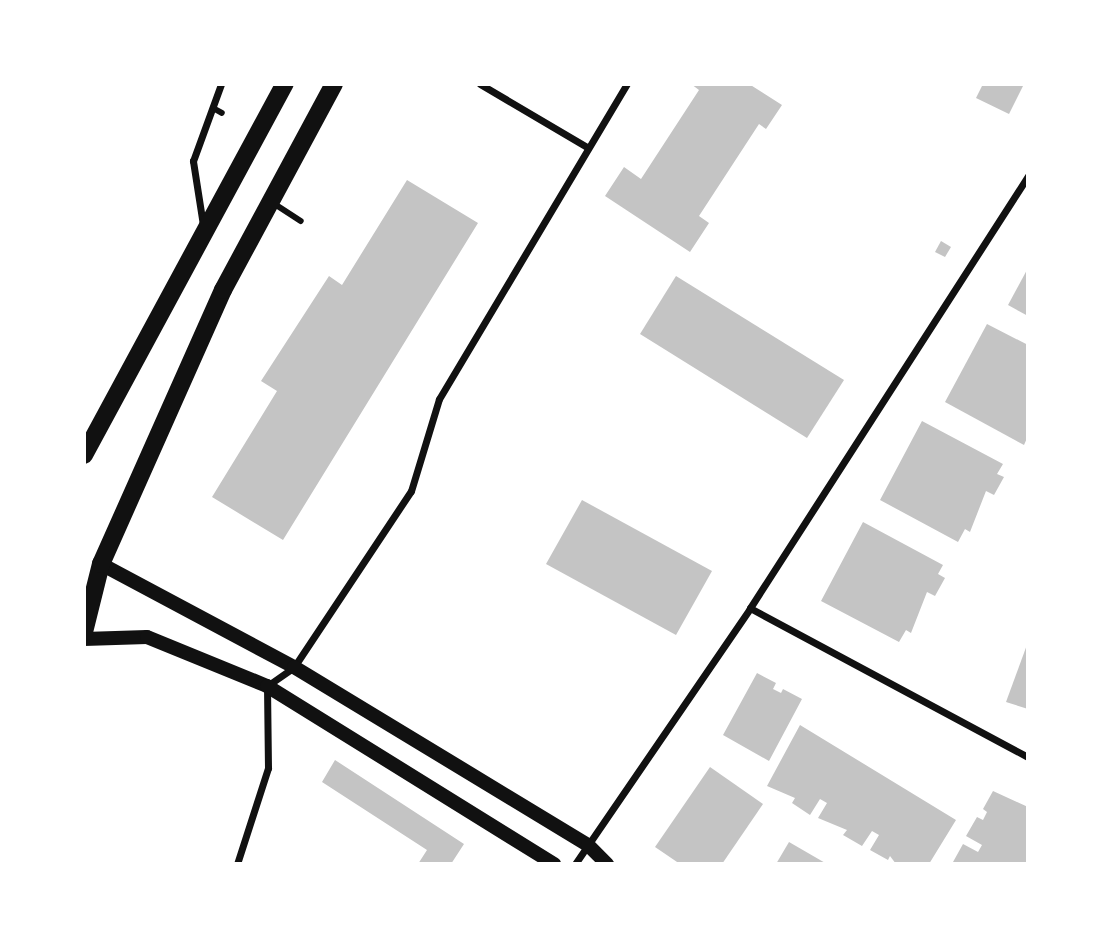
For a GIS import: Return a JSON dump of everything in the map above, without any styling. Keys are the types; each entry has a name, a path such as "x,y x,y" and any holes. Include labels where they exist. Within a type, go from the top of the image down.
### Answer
{"main road":[{"path":"84,454 285,84"},
{"path":"84,632 93,565 223,290 334,84"},
{"path":"93,565 294,667 588,845 607,864"},
{"path":"84,639 147,637 267,686 554,864"}],"street":[{"path":"205,232 193,161 221,84"},
{"path":"480,84 587,148"},
{"path":"237,864 268,768 267,686 294,667 411,491 439,399 626,84"},
{"path":"213,108 222,113"},
{"path":"575,864 750,608 1028,176"},
{"path":"270,201 301,220"},
{"path":"750,608 1028,757"}],"building":[{"path":"691,84 749,84 782,105 766,129 759,124 699,216 709,223 690,252 605,196 624,167 641,179 699,90"},
{"path":"983,84 1024,84 1009,114 976,98"},
{"path":"407,180 478,223 283,540 212,497 277,391 261,381 329,276 342,285"},
{"path":"941,241 951,247 945,257 935,252"},
{"path":"1028,268 1028,316 1008,305"},
{"path":"676,276 844,380 807,438 640,334"},
{"path":"987,324 1028,345 1028,436 1024,445 945,402"},
{"path":"922,421 1003,464 997,474 1004,477 994,495 986,491 970,532 965,529 958,542 880,500"},
{"path":"582,500 712,571 676,635 546,564"},
{"path":"863,522 943,565 938,574 945,578 935,596 927,592 911,633 906,630 899,642 821,601"},
{"path":"1028,642 1028,709 1006,702"},
{"path":"757,673 776,683 773,689 781,693 783,689 802,699 769,761 723,735"},
{"path":"800,725 956,820 929,864 896,864 890,856 888,860 870,850 879,835 872,831 862,846 843,835 847,830 818,818 827,803 820,799 810,815 792,803 795,798 767,786"},
{"path":"335,760 464,844 451,864 418,864 427,850 322,782"},
{"path":"710,767 763,804 722,864 680,864 655,847"},
{"path":"993,791 1028,807 1028,864 953,862 963,844 978,852 982,845 966,836 977,817 983,820 987,812 983,809"},
{"path":"789,842 827,864 776,864"}]}
